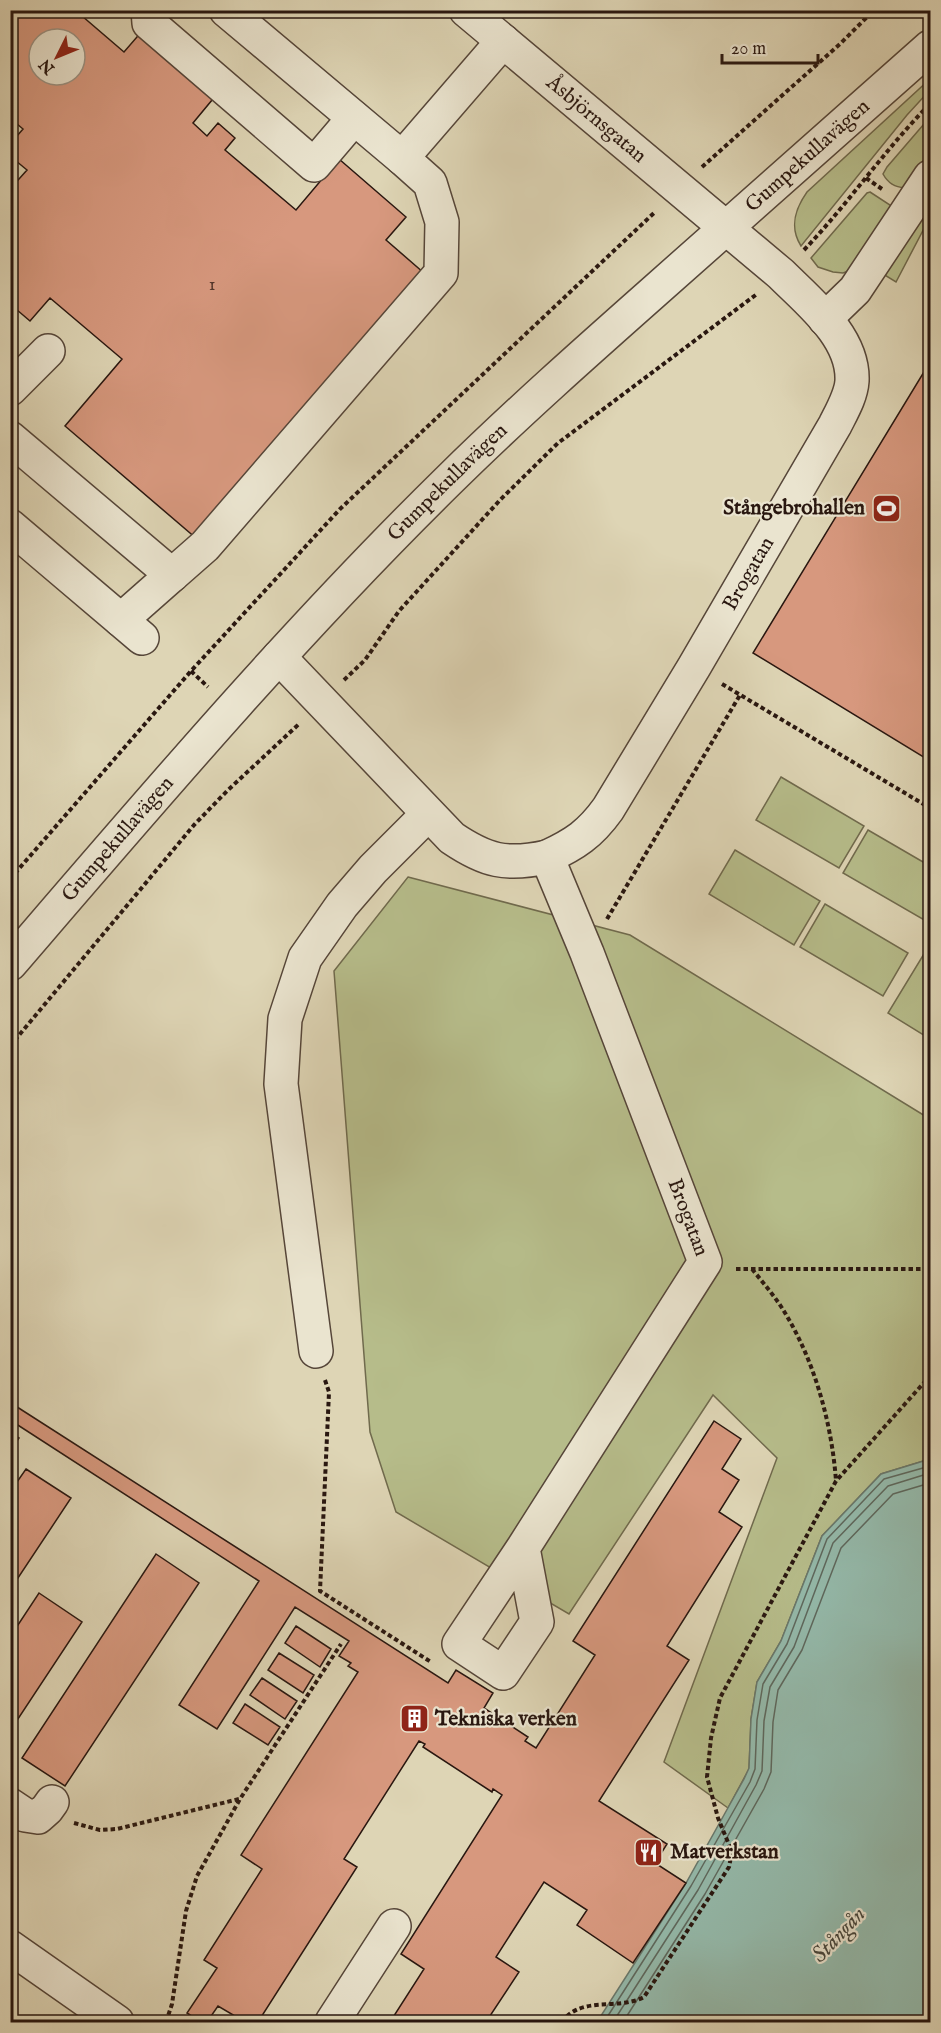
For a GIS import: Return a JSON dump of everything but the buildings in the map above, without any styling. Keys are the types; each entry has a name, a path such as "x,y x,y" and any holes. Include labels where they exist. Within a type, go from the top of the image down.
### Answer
{"street":[{"path":"148,10 149,23 314,165 354,118"},
{"path":"10,526 132,629 172,575 205,546 441,273 442,222 429,183 226,10"},
{"name":"Åsbjörnsgatan","path":"466,10 726,228"},
{"path":"402,158 503,41"},
{"name":"Gumpekullavägen","path":"10,964 279,657 450,478 569,367 930,47"},
{"path":"825,320 855,290 930,177"},
{"name":"Brogatan","path":"279,657 428,814 452,838 472,852 495,859 522,862 547,857 584,837 608,809 694,667 847,402 852,383 852,365 841,340 825,320 780,274 726,228"},
{"path":"10,389 48,351"},
{"path":"10,438 172,575"},
{"path":"316,1351 280,1084 285,1019 305,958 342,905 374,868 428,814"},
{"name":"Brogatan","path":"459,1644 523,1548 705,1262 587,953 547,857"},
{"path":"459,1644 503,1673 537,1622 523,1548"},
{"path":"10,1805 25,1815 38,1817 50,1806"},
{"path":"332,2022 394,1926"},
{"path":"10,1947 115,2022"}],"path":[{"path":"10,879 191,671 340,509 742,130 841,43 874,10"},
{"path":"10,1046 194,825 228,790 322,704 364,660 399,611 500,500 558,443 752,298 780,274 823,230 910,124 930,104"},
{"path":"694,667 930,808"},
{"path":"587,953 740,695"},
{"path":"705,1262 732,1269 930,1269"},
{"path":"752,1269 784,1311 805,1352 832,1438 836,1481"},
{"path":"316,1351 329,1392 320,1591 433,1663 459,1644"},
{"path":"562,2022 579,2007 634,2003 644,1997 729,1867 732,1852 718,1818 707,1777 711,1738 720,1698 836,1481 930,1376"},
{"path":"166,2022 172,2004 186,1911 197,1876 240,1799 341,1644"},
{"path":"50,1806 79,1826 100,1830 240,1799"}],"green space":[{"path":"930,79 930,90 801,246 794,225 799,205 807,192"},
{"path":"930,117 930,154 910,187 894,185 883,174"},
{"path":"870,192 890,205 894,212 859,267 843,273 818,267 811,258"},
{"path":"930,202 930,217 896,282 883,274"},
{"path":"781,777 864,826 839,868 756,820"},
{"path":"868,830 930,866 930,914 926,921 843,873"},
{"path":"735,850 820,901 794,945 709,894"},
{"path":"408,877 630,935 930,1119 930,1459 881,1474 822,1536 781,1641 757,1682 751,1719 749,1769 728,1808 664,1762 777,1458 713,1395 569,1614 396,1512 370,1432 334,971"},
{"path":"825,904 908,953 883,996 800,947"},
{"path":"930,944 930,1039 888,1013"}],"water":[{"name":"Stångån","path":"930,1459 930,2022 597,2022 686,1883 744,1779 749,1768 751,1719 757,1682 781,1641 822,1536 881,1474"}],"place":[{"name":"Stångebrohallen","path":"886,508"},
{"name":"Tekniska verken","path":"414,1719"},
{"name":"Matverkstan","path":"649,1852"}]}
